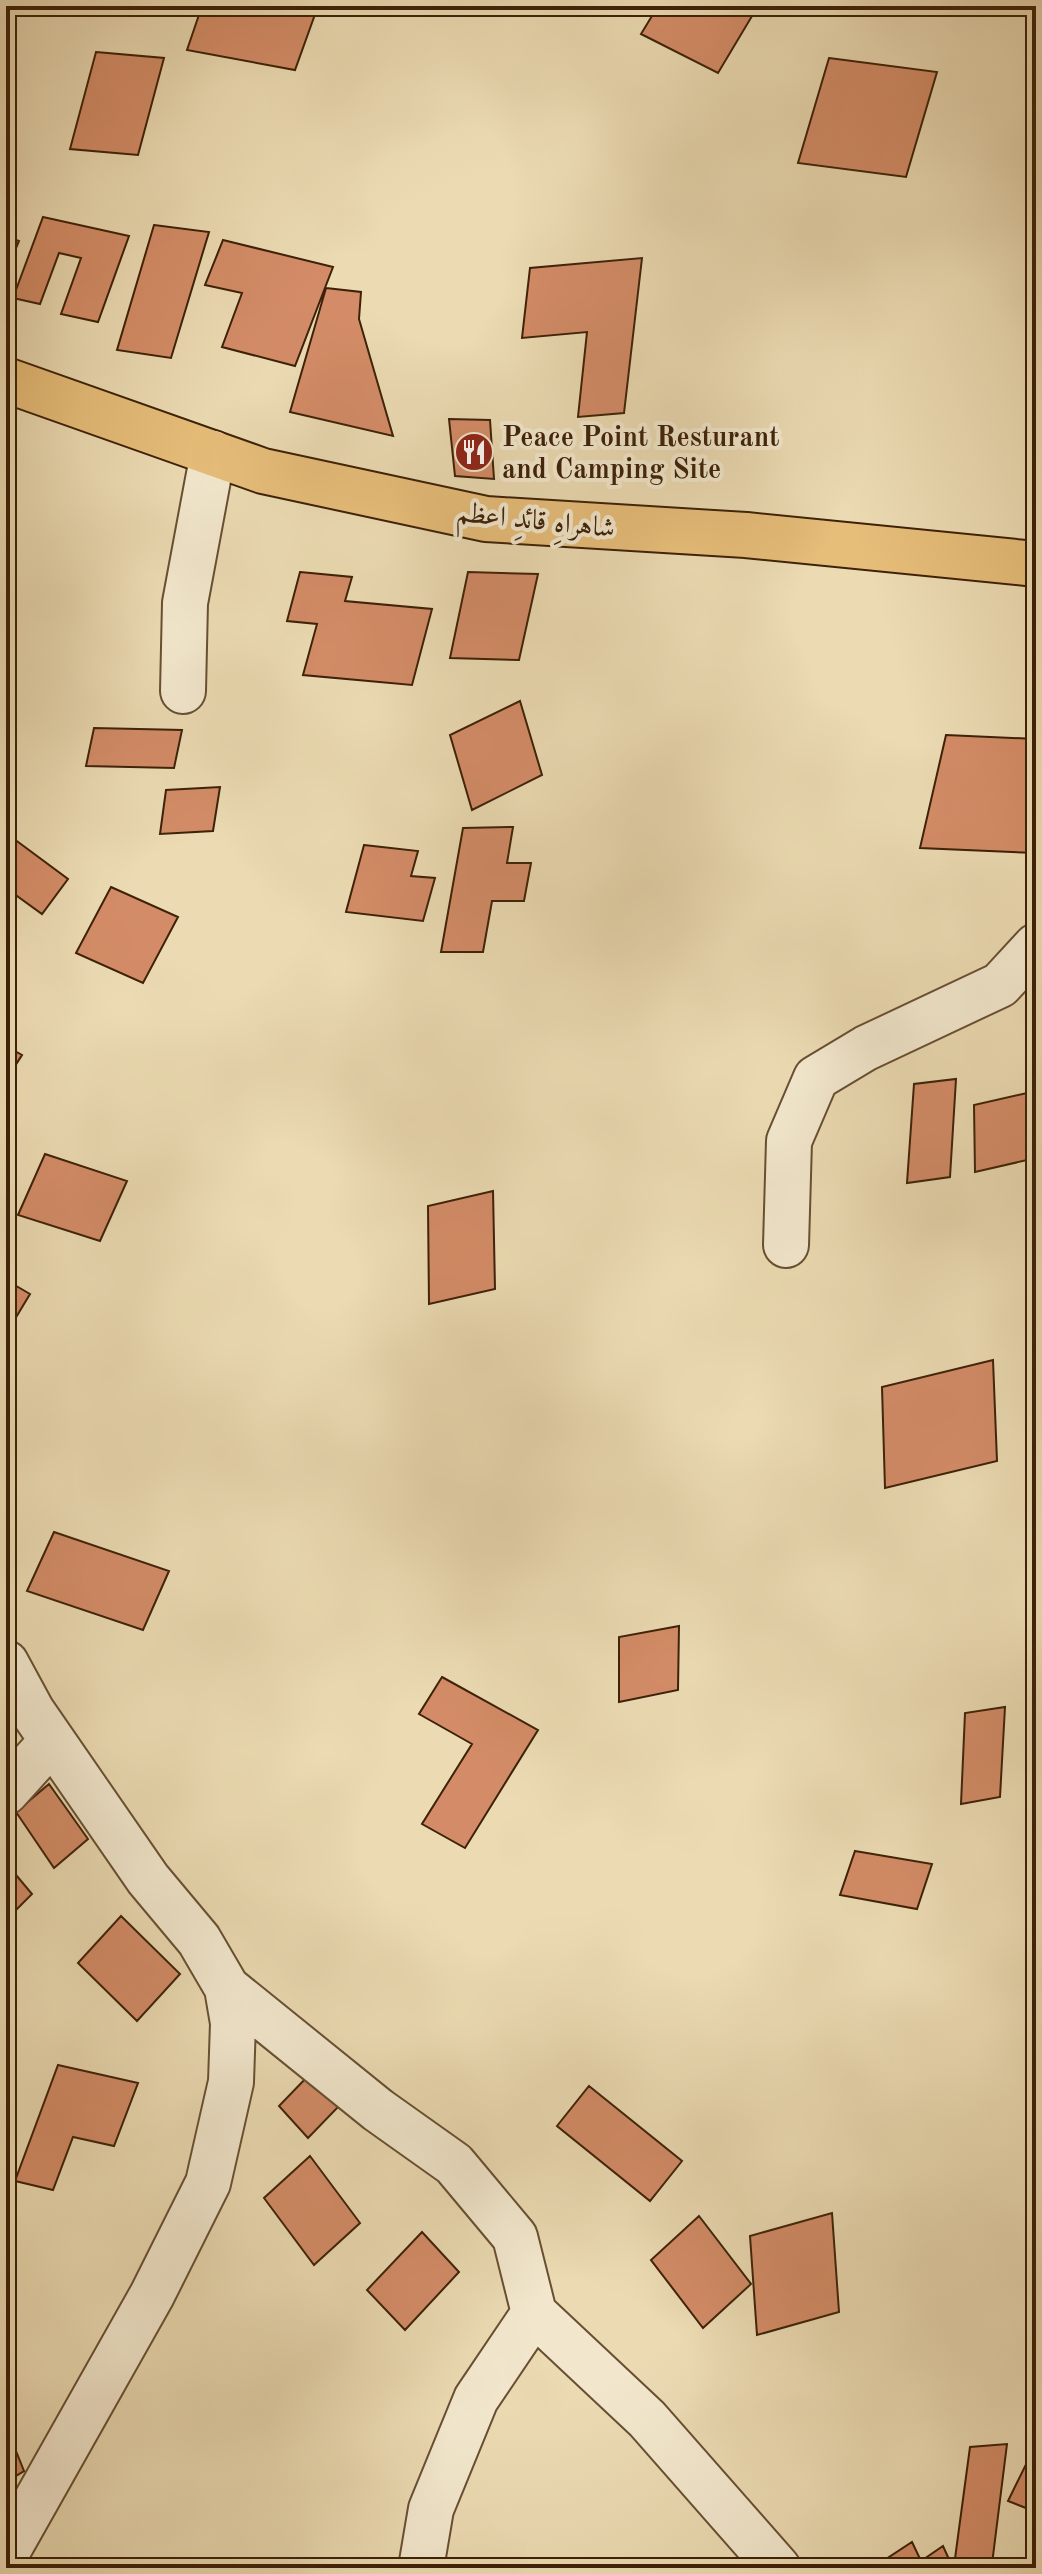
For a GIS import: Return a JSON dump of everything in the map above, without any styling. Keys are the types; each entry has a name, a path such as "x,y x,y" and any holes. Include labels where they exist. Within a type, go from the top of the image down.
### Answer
{"highway":[{"name":"شاہراہِ قائدِ اعظم","path":"6,380 263,471 486,519 746,535 1036,564"}],"street":[{"path":"183,691 185,603 213,453"},
{"path":"786,1245 789,1141 816,1078 866,1048 1000,985 1036,946"},
{"path":"6,1663 32,1711 148,1879 199,1940 227,1988 233,2023 231,2082 208,2183 152,2295 6,2554"},
{"path":"6,1792 52,1741"},
{"path":"227,1988 378,2110 454,2164 515,2237 534,2313 647,2419 778,2568"},
{"path":"421,2568 431,2509 476,2399 534,2313"}],"building":[{"path":"202,6 318,6 295,70 187,50"},
{"path":"658,6 758,6 718,73 641,34"},
{"path":"96,52 164,58 138,155 70,149"},
{"path":"829,58 937,72 906,177 798,163"},
{"path":"43,217 129,236 98,322 61,314 81,258 59,253 40,304 13,298"},
{"path":"154,225 209,232 171,358 117,350"},
{"path":"6,236 19,241 6,272"},
{"path":"223,240 333,267 295,366 222,347 242,293 205,285"},
{"path":"642,258 624,413 578,417 587,332 522,338 530,268"},
{"path":"326,288 361,292 359,319 393,436 290,412"},
{"path":"449,419 490,420 494,479 455,476"},
{"path":"300,572 352,577 345,601 432,609 412,685 303,675 317,624 287,621"},
{"path":"468,572 538,574 519,660 450,658"},
{"path":"520,701 542,775 472,810 450,735"},
{"path":"94,728 182,730 174,768 86,766"},
{"path":"946,735 1036,739 1036,853 920,848"},
{"path":"220,787 213,831 160,834 166,790"},
{"path":"513,827 507,863 531,863 524,901 492,901 483,952 441,952 463,828"},
{"path":"6,833 68,879 42,914 6,888"},
{"path":"364,845 418,851 411,876 435,878 423,921 346,912"},
{"path":"111,887 178,917 143,983 76,953"},
{"path":"6,1046 22,1055 6,1080"},
{"path":"956,1079 950,1177 907,1183 914,1084"},
{"path":"1036,1091 1036,1158 975,1172 974,1105"},
{"path":"45,1154 127,1181 100,1241 18,1215"},
{"path":"493,1191 495,1289 429,1304 428,1206"},
{"path":"6,1280 30,1294 6,1334"},
{"path":"993,1360 997,1461 885,1488 882,1387"},
{"path":"54,1532 169,1571 143,1630 27,1591"},
{"path":"679,1626 678,1690 619,1702 619,1637"},
{"path":"442,1677 538,1730 465,1848 422,1824 472,1744 419,1714"},
{"path":"1005,1707 1000,1797 961,1804 965,1713"},
{"path":"49,1784 88,1839 54,1868 16,1812"},
{"path":"855,1851 932,1864 917,1909 840,1895"},
{"path":"6,1863 32,1894 6,1920"},
{"path":"121,1916 180,1974 137,2021 78,1963"},
{"path":"58,2065 138,2083 114,2146 73,2137 53,2190 15,2181"},
{"path":"309,2075 338,2107 308,2138 279,2106"},
{"path":"589,2086 682,2161 650,2201 557,2126"},
{"path":"310,2156 360,2223 314,2265 264,2198"},
{"path":"832,2213 839,2312 757,2335 750,2236"},
{"path":"699,2216 751,2284 703,2328 651,2260"},
{"path":"422,2232 459,2272 405,2330 367,2290"},
{"path":"6,2426 24,2471 6,2482"},
{"path":"1007,2444 992,2564 954,2566 970,2447"},
{"path":"1032,2452 1036,2454 1036,2512 1008,2501"},
{"path":"912,2542 921,2561 943,2546 953,2568 878,2568 877,2565"},
{"path":"436,2555 485,2568 431,2568"}],"place":[{"name":"Peace Point Resturant and Camping Site","path":"474,452"}]}
